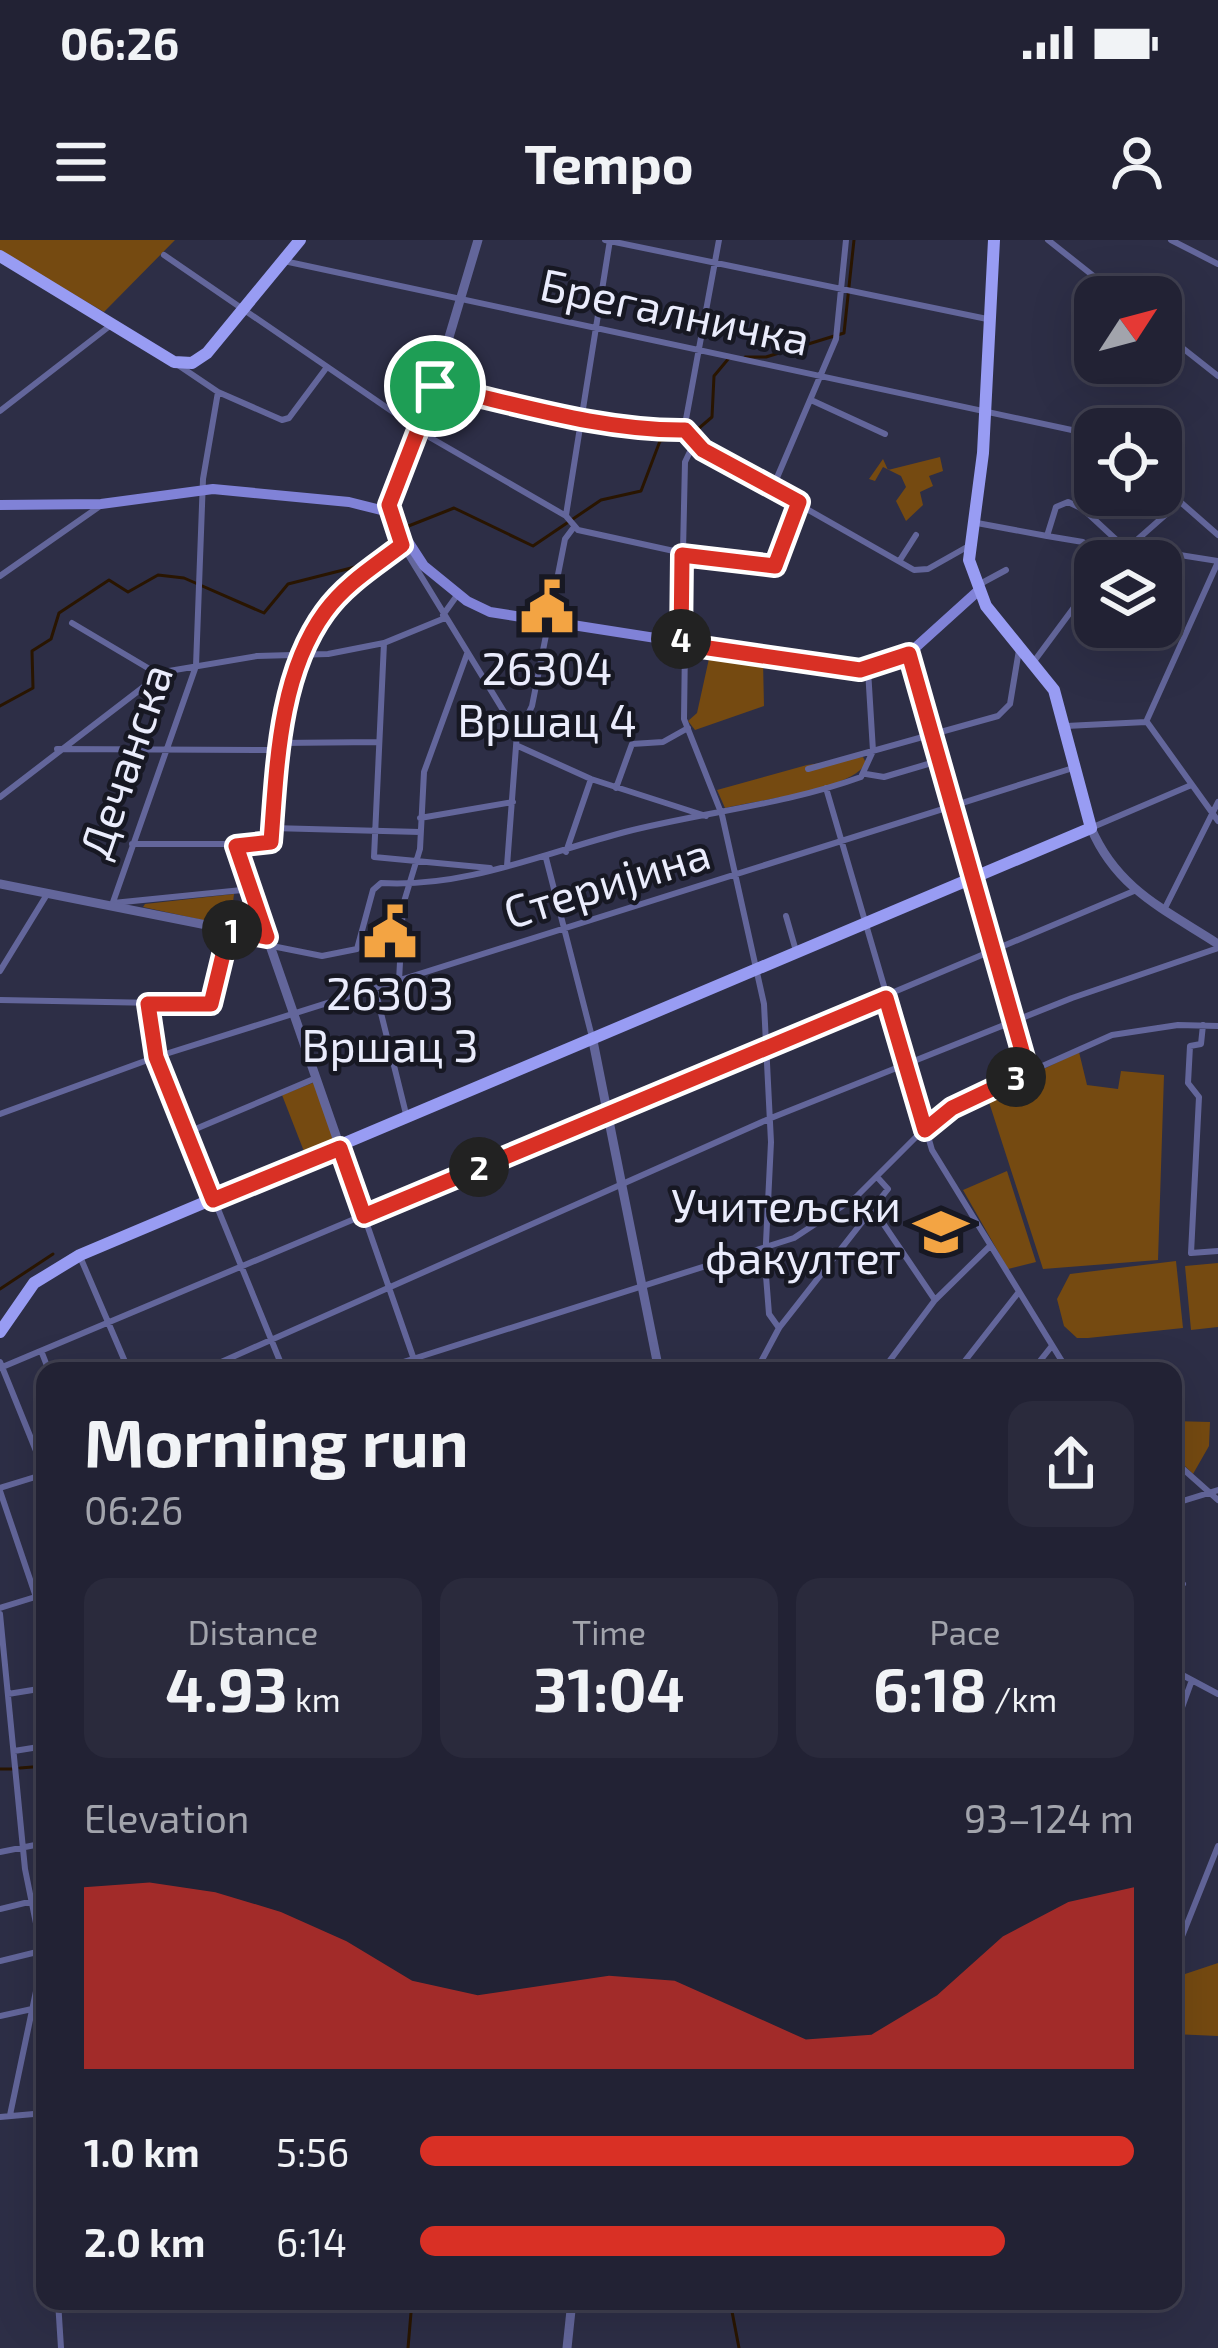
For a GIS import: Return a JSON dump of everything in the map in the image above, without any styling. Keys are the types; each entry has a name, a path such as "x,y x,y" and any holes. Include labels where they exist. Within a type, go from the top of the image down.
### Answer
{"main road":[{"path":"0,256 174,362 198,360 300,240"},
{"path":"0,1332 34,1283 80,1256 865,926 969,875 1091,828 1054,691 1035,661 991,614 978,588 968,547 983,453 998,240"},
{"path":"0,505 101,504 202,490 349,502 389,512 416,564 490,612 550,625 868,669 909,654 978,588"},
{"path":"340,1148 593,1041"}],"street":[{"path":"389,512 422,431 478,240"},
{"path":"506,866 518,735 530,714 570,522 608,240 992,320"},
{"path":"719,240 698,351 685,462 683,644 688,728 722,815 758,971 769,1048 765,1247 769,1314 779,1328"},
{"path":"773,487 837,336 847,291 846,240"},
{"path":"1048,240 1097,276"},
{"path":"1070,252 1075,240"},
{"path":"1171,240 1218,264"},
{"path":"164,255 422,431 570,522 682,555 747,567 778,563 799,502"},
{"name":"Брегалничка","path":"283,261 1074,430"},
{"path":"0,411 111,325"},
{"path":"1182,348 1218,376"},
{"path":"198,360 199,379"},
{"path":"174,362 218,392 284,419 327,367"},
{"path":"435,386 581,420 690,435 914,570 928,568 968,547"},
{"name":"Дечанска","path":"112,906 196,666 202,490 218,392"},
{"path":"811,400 885,434"},
{"path":"0,576 101,504"},
{"path":"1047,536 1059,504 1084,509 1119,540"},
{"path":"1182,504 1218,535"},
{"path":"1137,540 1164,516"},
{"path":"974,523 1074,540"},
{"path":"309,654 331,605 401,535"},
{"path":"900,560 916,536"},
{"path":"1147,722 1216,563 1182,557"},
{"path":"416,564 518,735"},
{"path":"978,588 1006,570"},
{"path":"0,797 57,748 158,674 257,656 298,657 385,643 444,617 458,595"},
{"path":"1035,661 1074,608"},
{"path":"71,623 158,674"},
{"path":"385,643 374,857 491,868"},
{"path":"808,769 931,737 1004,711 1021,646"},
{"path":"399,982 407,884 416,864 428,753 467,654"},
{"path":"909,654 1028,1072"},
{"path":"132,844 268,845 278,746 298,657"},
{"path":"866,773 873,752 868,669"},
{"path":"1066,726 1147,722"},
{"path":"1147,722 1214,818"},
{"path":"616,788 632,744 663,742 688,728"},
{"path":"77,735 82,751"},
{"path":"57,748 165,750 379,742"},
{"path":"518,746 591,779 710,817"},
{"path":"0,884 229,930 322,956 350,953 357,949 376,885 407,884 546,858 628,831 722,815 866,773 884,777 938,761"},
{"name":"Стеријина","path":"0,1114 156,1057 736,878 1076,767"},
{"path":"566,852 591,779"},
{"path":"1189,786 1091,828 1107,863 1134,890 1218,946"},
{"path":"826,788 925,1130 1062,1362"},
{"path":"420,818 513,802"},
{"path":"1166,908 1218,802"},
{"path":"272,829 420,832"},
{"path":"236,846 414,1362"},
{"path":"546,858 593,1041 657,1362"},
{"path":"112,906 252,889"},
{"path":"36,1449 1,1366 42,1353 769,1048 1134,890"},
{"path":"0,971 46,896"},
{"path":"138,914 140,901"},
{"path":"787,916 797,955"},
{"path":"0,1000 211,1004 229,930"},
{"path":"1197,953 1202,933"},
{"path":"222,1362 771,1118 1218,946"},
{"path":"375,989 407,1117"},
{"path":"148,1004 156,1057 281,1362"},
{"path":"1203,1025 1202,1044 1190,1046 1189,1086 1199,1096 1191,1252 1218,1251"},
{"path":"404,1362 810,1229 878,1178 952,1108 1112,1035 1218,1026"},
{"path":"186,1132 317,1078"},
{"path":"761,1362 779,1328 889,1189 878,1178"},
{"path":"874,1210 935,1300"},
{"path":"889,1362 935,1300 990,1246"},
{"path":"80,1256 125,1362"},
{"path":"963,1362 1018,1293"},
{"path":"1040,1362 1051,1347"},
{"path":"42,1353 46,1362"},
{"path":"1182,1469 1218,1500"},
{"path":"36,1476 0,1490 35,1597 0,1611 23,1846 36,1920"},
{"path":"1182,1501 1218,1490"},
{"path":"1182,1675 1218,1694"},
{"path":"1182,1707 1192,1680"},
{"path":"8,1694 36,1689"},
{"path":"14,1751 36,1747"},
{"path":"0,1852 36,1845"},
{"path":"1182,1936 1218,1846"},
{"path":"0,1909 36,1900"},
{"path":"0,1961 36,1952"},
{"path":"10,2115 36,1989"},
{"path":"0,2016 32,2009"},
{"path":"0,2117 36,2114"},
{"path":"59,2310 61,2348"},
{"path":"567,2348 571,2310"}],"shaded area":[{"path":"0,240 175,240 104,312 0,251"},
{"path":"940,457 943,471 929,476 933,486 920,492 923,505 906,521 896,501 906,487 901,476 889,470"},
{"path":"883,459 888,469 883,467 875,481 869,479"},
{"path":"710,654 763,662 764,706 695,730 688,721 697,713"},
{"path":"863,757 866,763 857,772 802,793 725,808 717,790 807,765"},
{"path":"234,894 230,926 143,907 145,904"},
{"path":"1079,1052 1087,1085 1118,1089 1121,1071 1164,1075 1158,1260 1043,1269 987,1096"},
{"path":"315,1082 335,1142 305,1154 282,1095"},
{"path":"1007,1171 1036,1262 1008,1269 963,1190"},
{"path":"1176,1261 1183,1328 1077,1338 1064,1326 1057,1299 1070,1274"},
{"path":"1218,1263 1218,1327 1191,1330 1185,1266"},
{"path":"1182,1421 1210,1422 1209,1446 1193,1474 1182,1463"},
{"path":"1218,1963 1218,2036 1182,2034 1182,1975"}],"waterway":[{"path":"745,357 766,357 844,333 854,240"},
{"path":"406,527 454,508 533,546 601,500 641,491 660,441 691,435 712,417 714,376 729,358"},
{"path":"0,706 33,688 32,651 51,639 59,613 109,580 128,592 158,575 184,578 264,613 288,584 371,563 397,531"},
{"path":"0,1289 53,1254"},
{"path":"20,1768 36,1767"},
{"path":"0,1769 12,1769"},
{"path":"408,2348 411,2310"},
{"path":"732,2310 739,2348"}],"place":[{"name":"26304 Вршац 4","path":"547,607"},
{"name":"26303 Вршац 3","path":"390,932"},
{"name":"Учитељски факултет","path":"941,1232"}],"route":[{"path":"435,386 581,420 658,433 685,430 703,450 799,502 775,566 747,567 682,555 681,644 860,670 894,663 909,654 1028,1072 952,1108 925,1130 886,998 364,1216 340,1148 213,1200 156,1057 148,1004 211,1004 229,930 267,937 236,846 271,842 278,750 298,657 307,650 331,605 402,545 403,536 389,505 422,431 435,386"}]}
